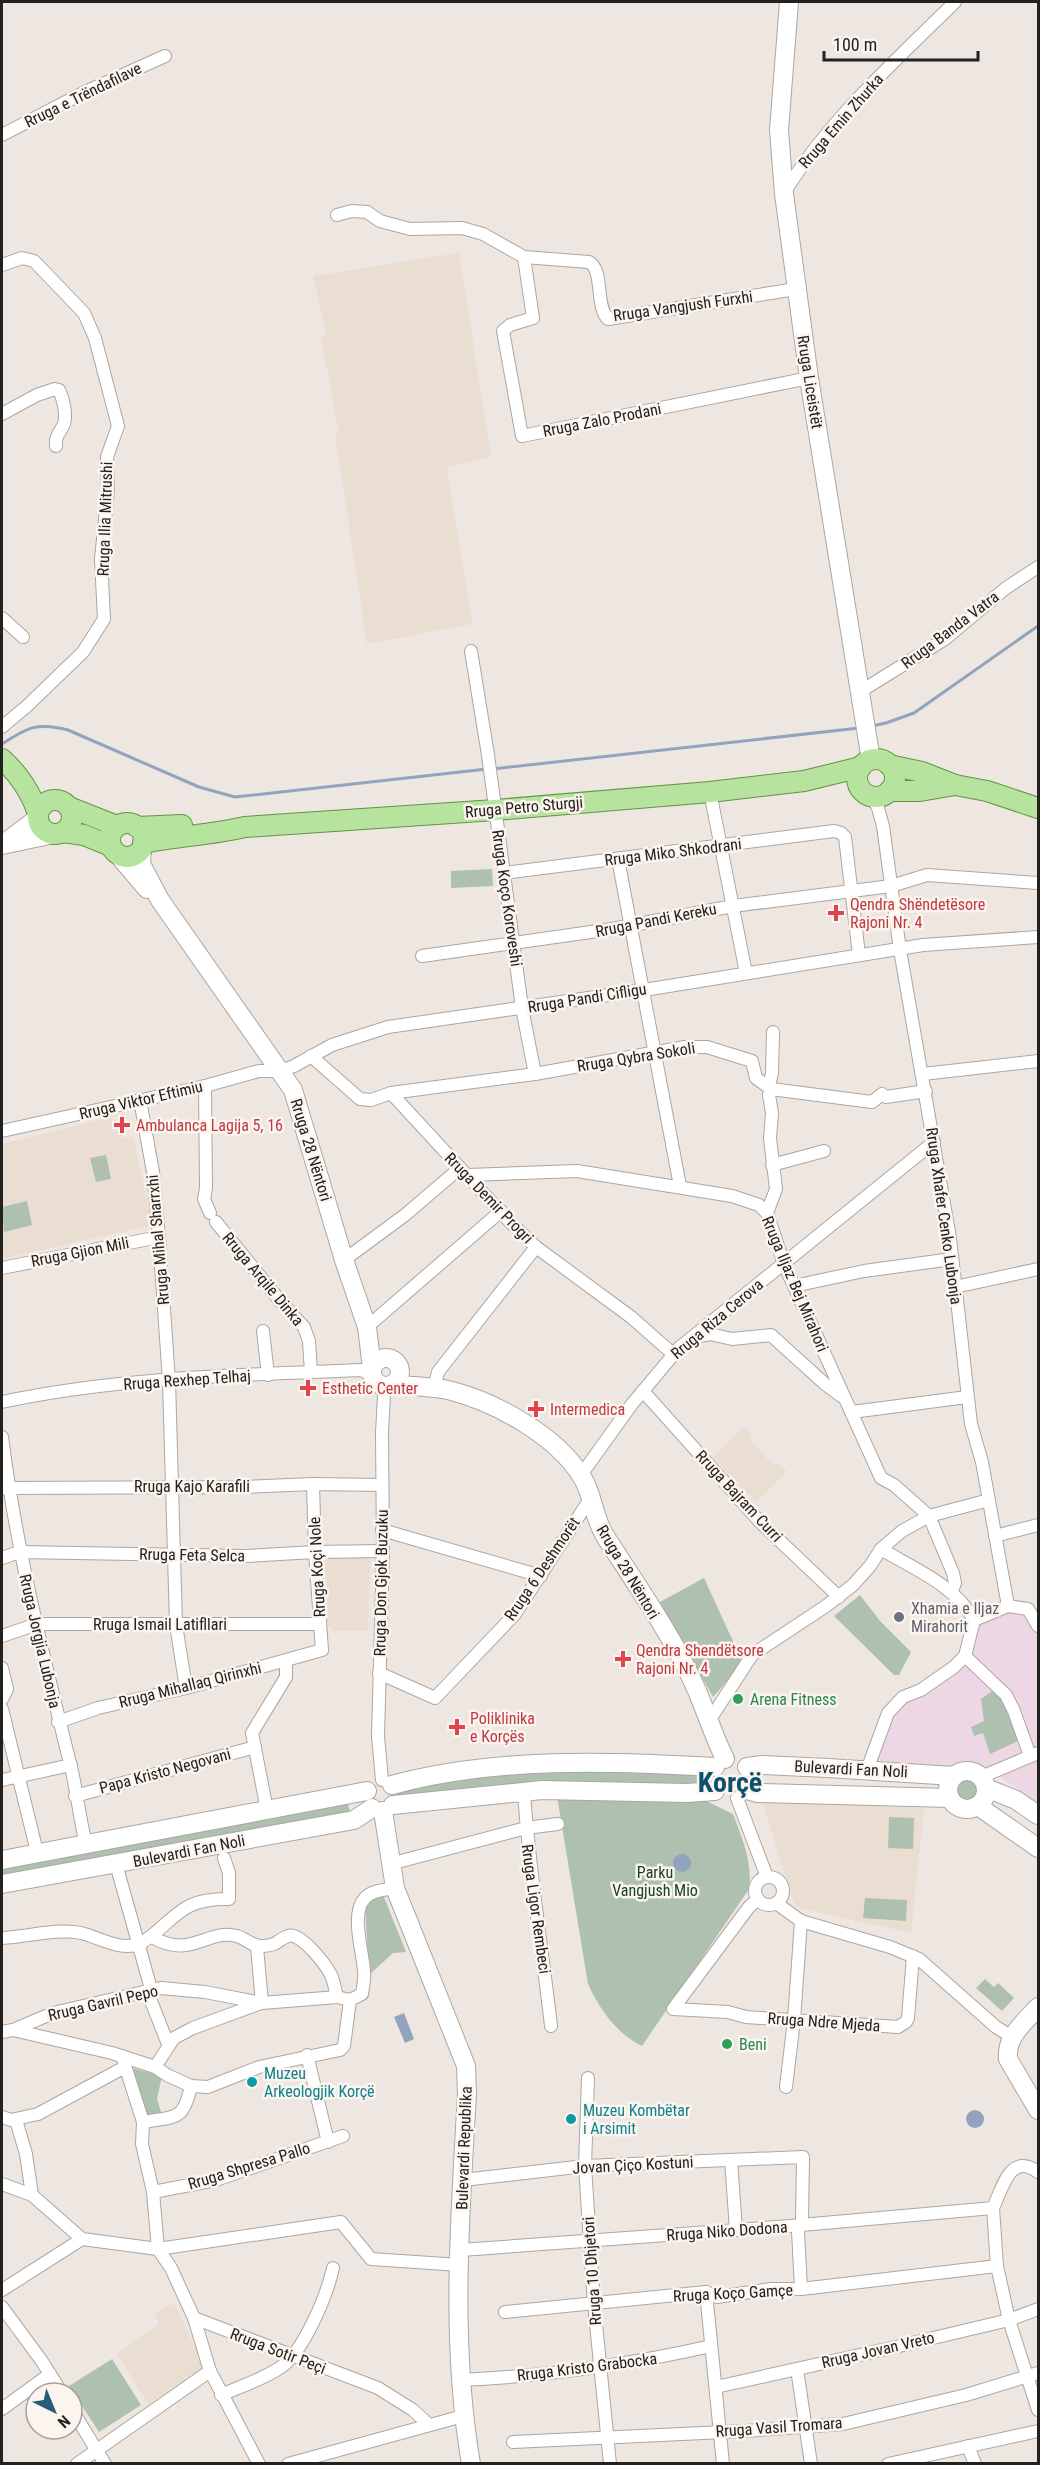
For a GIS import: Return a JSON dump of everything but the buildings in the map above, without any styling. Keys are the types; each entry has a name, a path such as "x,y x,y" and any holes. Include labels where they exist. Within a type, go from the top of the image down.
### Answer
{"main road":[{"name":"Rruga Liceistët","path":"789,2 779,130 784,194 809,378 873,760"},
{"name":"Rruga Petro Sturgji","path":"141,839 210,835 245,827 495,810 710,792 804,781 873,760"},
{"path":"873,760 922,772 955,785 987,791 1038,808"},
{"path":"873,760 894,778 877,792 857,777 873,760"},
{"path":"7,764 63,803 117,826 128,823 141,839 138,853 128,857 84,835 59,833 42,828 27,789 7,764"},
{"name":"Rruga Petro Sturgji","path":"804,781 877,792 921,791 955,785"},
{"path":"2,845 38,816 46,803 63,803"},
{"path":"2,845 59,833 71,820 63,803"},
{"path":"112,847 111,835 117,826"},
{"name":"Rruga 28 Nëntori","path":"141,839 141,864 159,900 281,1071 292,1090 367,1327 380,1378 434,1388 478,1400 520,1421 562,1453 588,1486 598,1522 694,1684 709,1721 720,1763"},
{"name":"Rruga 28 Nëntori","path":"112,847 136,878 159,900"},
{"name":"Rruga 28 Nëntori","path":"367,1327 395,1361 434,1388"},
{"path":"383,1358 395,1361 401,1372 380,1378 376,1361 383,1358"},
{"path":"737,1760 747,1767 751,1778 742,1794 725,1798 715,1791 711,1779 720,1763 737,1760"},
{"name":"Bulevardi Fan Noli","path":"2,1884 354,1820 381,1797 428,1777 542,1763 720,1763"},
{"name":"Bulevardi Fan Noli","path":"747,1767 762,1765 954,1776 970,1772 1038,1815"},
{"path":"950,1798 949,1787 954,1776"},
{"path":"978,1806 986,1795 983,1782"},
{"name":"Bulevardi Fan Noli","path":"2,1860 267,1810 381,1797 524,1791 687,1793 715,1791"},
{"name":"Bulevardi Fan Noli","path":"742,1794 950,1798 962,1809 978,1806 1038,1848"},
{"name":"Bulevardi Republika","path":"381,1797 395,1888 466,2066 467,2094 460,2257 461,2380 471,2463"},
{"path":"1038,2007 1012,2037 1007,2050 1008,2059 1038,2110"}],"street":[{"name":"Rruga Emin Zhurka","path":"784,194 805,160 836,123 881,74 956,2"},
{"name":"Rruga e Trëndafilave","path":"2,135 83,93 165,56"},
{"name":"Rruga Vangjush Furxhi","path":"337,215 352,211 367,212 380,221 410,229 462,228 483,234 524,257 593,263 603,312 605,317 612,320 796,289"},
{"name":"Rruga Zalo Prodani","path":"524,257 533,318 530,321 510,325 503,331 522,436 809,378"},
{"name":"Rruga Ilia Mitrushi","path":"2,266 22,258 34,261 87,318 95,338 118,426 107,457 108,490 101,568 104,619 83,652 2,727"},
{"path":"2,414 37,395 55,389 59,390 65,416 64,424 55,438 56,446"},
{"name":"Rruga Banda Vatra","path":"861,691 945,639 1006,588 1038,567"},
{"path":"2,618 23,637"},
{"name":"Rruga Koço Koroveshi","path":"471,651 488,755 522,1008 535,1074"},
{"path":"710,792 746,973"},
{"name":"Rruga Xhafer Cenko Lubonja","path":"877,792 900,950 926,1091 952,1259 971,1425 989,1500 1008,1606"},
{"name":"Rruga Miko Shkodrani","path":"504,873 834,831 842,833 845,837 851,891"},
{"path":"618,859 680,1186"},
{"name":"Rruga Pandi Kereku","path":"422,956 513,945 632,926 733,906 891,886 927,875 1038,883"},
{"path":"851,891 859,955"},
{"name":"Rruga Pandi Cifligu","path":"281,1071 332,1045 388,1027 644,990 933,944 1038,937"},
{"path":"767,1213 776,1189 772,1165 770,1138 772,1113 769,1095 773,1032"},
{"name":"Rruga Qybra Sokoli","path":"392,1093 535,1074 656,1052 707,1047 752,1061 756,1078 770,1087"},
{"path":"311,1056 360,1099 371,1100 392,1093"},
{"path":"923,1074 1038,1061"},
{"name":"Rruga Viktor Eftimiu","path":"2,1131 205,1086 259,1071 281,1071"},
{"name":"Rruga Arqile Dinka","path":"205,1086 206,1188 204,1199 213,1218 304,1327 309,1341 311,1372"},
{"path":"770,1087 872,1102 882,1094 886,1097 926,1091"},
{"name":"Rruga Demir Progri","path":"392,1093 536,1247 631,1317 673,1354"},
{"name":"Rruga Mihal Sharrxhi","path":"140,1100 153,1172 159,1237 169,1381 176,1625 186,1688"},
{"name":"Rruga Riza Cerova","path":"581,1475 673,1354 934,1142"},
{"path":"772,1165 824,1151"},
{"name":"Rruga Iljaz Bej Mirahori","path":"464,1172 577,1171 680,1186 752,1202 767,1213 784,1264 881,1478 894,1485 929,1516"},
{"path":"344,1260 464,1172"},
{"path":"367,1327 501,1211"},
{"name":"Rruga Gjion Mili","path":"2,1268 159,1237"},
{"path":"434,1388 438,1372 536,1247"},
{"path":"794,1286 864,1271 952,1259"},
{"path":"955,1287 1038,1269"},
{"name":"Rruga Arqile Dinka","path":"263,1331 268,1375"},
{"path":"691,1338 710,1334 732,1339 771,1335 825,1384 842,1396"},
{"name":"Rruga Rexhep Telhaj","path":"2,1402 53,1392 169,1381 361,1370 380,1378"},
{"name":"Rruga Don Gjok Buzuku","path":"380,1378 384,1395 382,1485 384,1551 378,1736 381,1797"},
{"name":"Rruga Bajram Curri","path":"643,1391 760,1521 839,1597"},
{"path":"852,1412 967,1397"},
{"name":"Rruga Jorgjia Lubonja","path":"2,1437 5,1487 58,1722 71,1765 75,1796 86,1844"},
{"name":"Rruga Koçi Nole","path":"313,1484 322,1650"},
{"name":"Rruga Kajo Karafili","path":"5,1487 382,1485"},
{"name":"Rruga 6 Deshmorët","path":"379,1673 435,1698 515,1614 590,1499"},
{"path":"709,1721 752,1655 839,1597 870,1566 881,1549 902,1531 929,1516 989,1500"},
{"path":"929,1516 953,1573 955,1583 952,1591"},
{"path":"995,1536 1038,1525"},
{"path":"382,1530 541,1576"},
{"path":"867,1770 888,1713 903,1697 921,1690 954,1667 965,1656 974,1620 967,1606 952,1591 881,1549"},
{"name":"Rruga Feta Selca","path":"2,1558 19,1552 246,1556 384,1551"},
{"path":"974,1620 1008,1606 1028,1609 1038,1626"},
{"name":"Rruga Ismail Latifllari","path":"2,1636 37,1624 320,1624"},
{"name":"Rruga Mihallaq Qirinxhi","path":"58,1722 98,1708 186,1688 322,1650"},
{"path":"965,1656 1006,1695 1034,1754 983,1782"},
{"path":"267,1810 255,1747 254,1728 285,1677 286,1661"},
{"path":"2,1668 7,1689 2,1699"},
{"path":"2,1709 37,1852"},
{"name":"Papa Kristo Negovani","path":"75,1796 255,1747"},
{"path":"2,1780 71,1765"},
{"name":"Rruga Ligor Rembeci","path":"524,1791 526,1828 551,2026"},
{"path":"742,1794 767,1877"},
{"path":"390,1864 526,1828 558,1824"},
{"path":"2,1938 57,1932 80,1933 131,1947 140,1944 152,1937 175,1914 189,1904 205,1899 229,1899 229,1873 224,1858"},
{"path":"116,1864 140,1944 149,1990 168,2044"},
{"path":"776,1903 783,1894 782,1884 774,1877 767,1877 756,1885 758,1899 766,1904 776,1903 801,1921 913,1956 927,1964 996,2027 1012,2037"},
{"path":"344,1999 362,1994 364,1973 358,1934 359,1909 364,1898 376,1891 395,1888"},
{"name":"Rruga Ndre Mjeda","path":"758,1899 749,1907 673,2009 728,2012 746,2017 898,2027 903,2025 908,2018 913,1956"},
{"path":"786,2087 795,2020 801,1921"},
{"path":"7,2031 155,2067 191,2085 208,2087 260,2067 307,2055 340,2050 344,2046 344,1999 330,1974 304,1941 296,1936 288,1936 273,1945 257,1947 236,1936 216,1937 193,1945 180,1946 152,1937"},
{"path":"155,2067 174,2038 193,2028 262,2003 257,1947"},
{"name":"Rruga Gavril Pepo","path":"7,2031 53,2013 161,1988 205,1992 262,2003 344,1999"},
{"path":"307,2055 328,2142"},
{"path":"2,2117 16,2120 38,2114 124,2061"},
{"path":"124,2061 143,2122 142,2144 153,2192 158,2249 171,2268 194,2318 210,2371 221,2395 260,2463"},
{"name":"Rruga 10 Dhjetori","path":"588,2078 585,2166 589,2241 610,2463"},
{"path":"143,2122 177,2116 186,2108 191,2085"},
{"path":"16,2120 26,2154 32,2195"},
{"name":"Rruga Shpresa Pallo","path":"153,2192 216,2180 343,2136"},
{"name":"Jovan Çiço Kostuni","path":"463,2180 585,2166 803,2157 802,2221 799,2225"},
{"path":"731,2160 736,2230"},
{"path":"1038,2172 1031,2167 1021,2165 1016,2167 993,2208 997,2266 1009,2320 1033,2375 1038,2410"},
{"path":"2,2184 32,2195 82,2239 158,2249"},
{"name":"Rruga Niko Dodona","path":"158,2249 341,2222 371,2259 460,2257 589,2241 993,2208"},
{"path":"799,2225 801,2289"},
{"path":"2,2290 82,2239"},
{"name":"Rruga Koço Gamçe","path":"505,2312 706,2292 717,2297 771,2289 801,2289 997,2266"},
{"path":"221,2395 280,2368 292,2356 308,2331 328,2290 333,2268"},
{"path":"706,2292 723,2463"},
{"path":"2,2308 54,2381"},
{"name":"Rruga Jovan Vreto","path":"716,2387 1009,2320 1038,2309"},
{"name":"Rruga Sotir Peçi","path":"194,2318 378,2388 413,2410 423,2426"},
{"name":"Rruga Kristo Grabocka","path":"461,2380 521,2377 600,2368 678,2355 711,2346"},
{"path":"797,2368 811,2463"},
{"path":"77,2463 210,2371"},
{"path":"2,2409 50,2374"},
{"name":"Rruga Vasil Tromara","path":"513,2442 843,2424 966,2395 1033,2375"},
{"path":"288,2463 464,2416"},
{"path":"84,2430 105,2463"},
{"path":"888,2463 1038,2432"},
{"path":"968,2446 975,2463"}],"shaded area":[{"path":"459,253 491,457 447,467 472,624 367,644 335,434 339,433 321,337 326,332 313,276"},
{"path":"111,1117 114,1132 121,1131 123,1138 133,1136 152,1225 2,1259 2,1144"},
{"path":"744,1427 753,1437 750,1440 774,1466 778,1462 787,1472 756,1502 713,1457"},
{"path":"370,1554 368,1631 332,1631 331,1627 324,1627 320,1556"},
{"path":"1028,1606 1038,1624 1038,1805 1001,1777 874,1768 891,1710 965,1668 977,1622"},
{"path":"762,1801 924,1808 911,1933 795,1907"},
{"path":"174,2303 205,2368 186,2377 186,2380 148,2404 117,2354 159,2324 155,2313"}],"green space":[{"path":"492,869 493,886 451,888 451,871"},
{"path":"106,1155 111,1179 96,1182 90,1158"},
{"path":"27,1201 32,1225 4,1232 2,1207"},
{"path":"704,1578 743,1663 713,1697 660,1602"},
{"path":"860,1595 880,1621 911,1652 899,1675 894,1675 834,1616"},
{"path":"995,1689 1004,1698 1020,1740 990,1754 983,1733 974,1736 971,1727 984,1721 981,1699"},
{"path":"512,1767 711,1768 711,1789 397,1803 395,1786"},
{"path":"968,1780 976,1783 979,1791 976,1799 968,1802 960,1799 957,1791 960,1783"},
{"name":"Parku Vangjush Mio","path":"557,1796 700,1798 733,1814 743,1841 748,1860 749,1889 642,2046 624,2034 610,2020 588,1984"},
{"path":"347,1799 351,1817 2,1881 2,1863"},
{"path":"889,1817 914,1818 913,1849 888,1848"},
{"path":"382,1892 406,1952 393,1953 369,1975 365,1905"},
{"path":"865,1898 907,1900 906,1921 863,1918"},
{"path":"985,1979 994,1987 998,1983 1014,1998 1002,2011 976,1988"},
{"path":"132,2068 162,2076 157,2099 161,2112 146,2117"},
{"path":"112,2359 141,2405 99,2432 84,2409 84,2381 77,2381"}],"water":[{"path":"678,1854 686,1854 691,1859 689,1870 678,1872 673,1867 673,1859"},
{"path":"404,2013 414,2039 405,2043 394,2017"},
{"path":"975,2110 981,2113 984,2119 981,2125 975,2128 969,2125 966,2119 969,2113"}],"waterway":[{"path":"872,726 914,713 1038,626"},
{"path":"2,744 26,730 41,726 68,730 199,787 235,797 487,769"},
{"path":"493,769 859,728"}],"place":[{"name":"Qendra Shëndetësore Rajoni Nr. 4","path":"836,913"},
{"name":"Ambulanca Lagija 5, 16","path":"122,1125"},
{"name":"Esthetic Center","path":"308,1388"},
{"name":"Intermedica","path":"536,1409"},
{"name":"Xhamia e Iljaz Mirahorit","path":"899,1617"},
{"name":"Qendra Shendëtsore Rajoni Nr. 4","path":"623,1659"},
{"name":"Arena Fitness","path":"738,1699"},
{"name":"Poliklinika e Korçës","path":"457,1727"},
{"name":"Beni","path":"727,2044"},
{"name":"Muzeu Arkeologjik Korçë","path":"252,2082"},
{"name":"Muzeu Kombëtar i Arsimit","path":"571,2119"}],"district":[{"name":"Korçë","path":"730,1782"}]}
